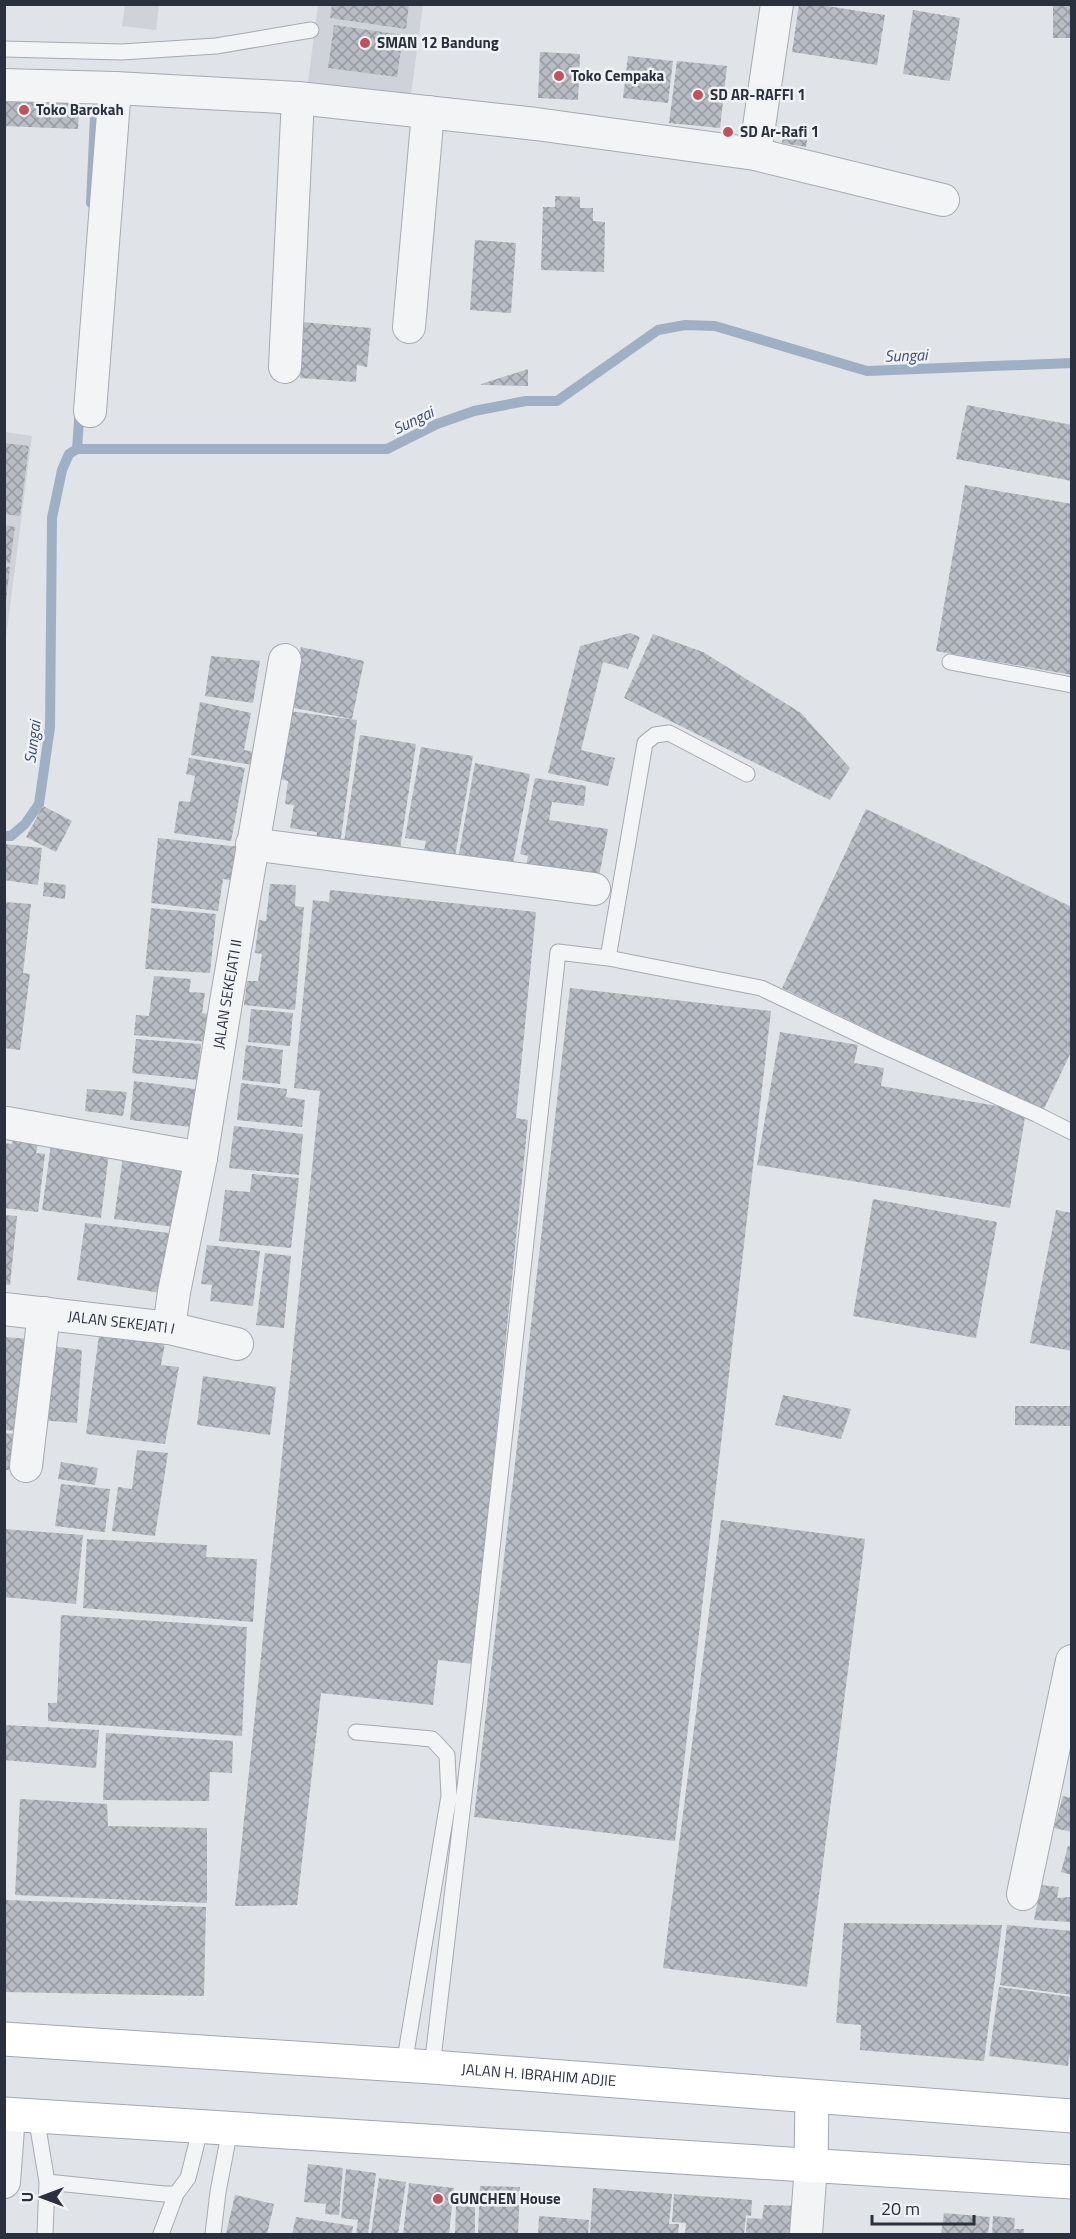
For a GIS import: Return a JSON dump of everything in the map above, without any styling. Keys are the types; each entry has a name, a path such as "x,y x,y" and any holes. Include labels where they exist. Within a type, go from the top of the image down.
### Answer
{"main road":[{"name":"JALAN H. IBRAHIM ADJIE","path":"4,2039 418,2066 1071,2116"},
{"path":"811,2166 812,2097"},
{"path":"17,2115 1071,2182"}],"street":[{"path":"755,154 777,4"},
{"path":"4,85 115,88 298,98 428,112 755,154 943,200"},
{"path":"90,411 115,88"},
{"path":"285,367 298,98"},
{"path":"409,327 428,112"},
{"name":"JALAN SEKEJATI II","path":"169,1328 201,1158 252,844 285,660"},
{"path":"252,844 594,889"},
{"path":"7,1123 201,1158"},
{"name":"JALAN SEKEJATI I","path":"4,1309 169,1328 237,1344"},
{"path":"26,1466 44,1313"},
{"path":"1023,1894 1071,1661"},
{"path":"4,2182 17,2115"},
{"path":"806,2235 811,2166"}],"lane":[{"path":"4,49 122,52 216,46 311,30"},
{"path":"950,662 1071,685"},
{"path":"608,958 645,742 655,735 669,733 747,774"},
{"path":"418,2066 476,1702 558,952 608,958 761,988 1071,1132"},
{"path":"356,1732 432,1739 447,1755 448,1796 418,2066"},
{"path":"17,2115 43,2164 47,2182 45,2235"},
{"path":"161,2235 176,2194 188,2178 215,2127"},
{"path":"213,2235 218,2192 215,2127"},
{"path":"47,2182 176,2194"}],"shaded area":[{"path":"125,5 159,5 156,30 122,26"},
{"name":"SMAN 12 Bandung","path":"318,5 423,5 411,95 308,82"},
{"path":"5,432 32,436 5,645"}],"building":[{"path":"332,4 409,4 406,29 330,18"},
{"path":"799,4 814,4 885,15 877,65 792,52"},
{"path":"1053,4 1072,4 1072,38 1053,38"},
{"path":"913,10 960,18 950,81 903,74"},
{"path":"334,25 403,35 397,77 328,68"},
{"name":"Toko Cempaka","path":"540,52 580,54 578,100 538,98"},
{"path":"628,56 673,61 668,103 623,98"},
{"name":"SD AR-RAFFI 1","path":"677,61 727,66 720,128 669,123"},
{"path":"4,94 80,97 78,129 4,126"},
{"path":"783,130 808,134 806,147 782,143"},
{"path":"555,196 580,197 580,208 593,208 593,221 605,222 604,272 541,270 543,207 555,207"},
{"path":"475,240 516,243 511,313 470,310"},
{"path":"301,322 371,328 367,367 357,365 356,382 300,378"},
{"path":"528,369 528,386 481,385 481,384"},
{"path":"967,405 1072,425 1072,481 956,459"},
{"path":"4,443 29,446 20,516 4,514"},
{"path":"965,485 1072,504 1072,675 936,651"},
{"path":"4,525 15,527 10,563 4,562"},
{"path":"4,566 10,567 6,601 4,601"},
{"path":"630,633 640,637 628,669 603,662 581,750 615,758 608,786 548,773 580,646"},
{"path":"653,634 703,652 801,713 850,768 830,800 624,698"},
{"path":"301,647 364,661 352,719 289,707"},
{"path":"211,656 260,661 253,703 205,696"},
{"path":"200,702 251,713 244,750 255,752 253,765 191,755"},
{"path":"289,711 357,720 339,852 315,849 317,832 290,828 294,805 285,804 288,781 278,778"},
{"path":"360,735 416,744 398,862 344,842"},
{"path":"421,747 473,756 455,856 424,851 426,841 405,838"},
{"path":"189,758 245,768 231,841 174,833 179,801 190,802 195,776 186,774"},
{"path":"475,763 530,774 512,869 458,859"},
{"path":"535,778 586,786 584,806 552,802 549,820 608,829 598,882 525,872 528,856 520,854"},
{"path":"43,806 72,821 56,852 26,837"},
{"path":"866,809 1072,907 1072,1050 1042,1113 782,988"},
{"path":"158,838 240,847 237,881 223,879 218,911 151,903"},
{"path":"4,844 42,848 38,885 4,880"},
{"path":"44,882 66,885 65,899 43,896"},
{"path":"270,884 296,885 295,906 304,907 295,1010 244,1005 247,981 258,981 262,954 255,953 259,920 266,921"},
{"path":"330,890 536,912 516,1118 528,1120 473,1664 438,1660 433,1705 321,1693 297,1905 235,1906 320,1091 294,1088 313,900 329,902"},
{"path":"4,902 31,904 23,973 30,974 20,1050 4,1048"},
{"path":"151,908 216,914 210,973 145,969"},
{"path":"154,976 191,979 189,992 205,993 202,1013 212,1015 209,1042 134,1035 136,1015 149,1016"},
{"path":"570,988 771,1011 675,1841 474,1817"},
{"path":"251,1009 293,1013 290,1046 248,1042"},
{"path":"780,1032 858,1045 854,1063 884,1068 881,1086 1026,1111 1010,1208 757,1165"},
{"path":"136,1039 201,1044 198,1080 132,1073"},
{"path":"246,1045 283,1050 280,1084 242,1080"},
{"path":"134,1081 195,1089 191,1127 130,1120"},
{"path":"241,1083 287,1089 286,1097 305,1100 302,1127 237,1120"},
{"path":"87,1089 127,1092 123,1116 85,1111"},
{"path":"234,1126 303,1134 299,1175 229,1168"},
{"path":"13,1135 39,1139 36,1153 45,1154 38,1212 4,1208 4,1143 12,1144"},
{"path":"52,1137 110,1145 101,1218 42,1210"},
{"path":"123,1157 182,1165 175,1227 114,1219"},
{"path":"252,1174 299,1178 291,1248 219,1241 225,1190 250,1192"},
{"path":"873,1199 997,1222 976,1338 853,1316"},
{"path":"1056,1210 1072,1213 1072,1351 1030,1343"},
{"path":"4,1215 17,1216 10,1285 4,1284"},
{"path":"85,1223 169,1233 161,1293 77,1280"},
{"path":"207,1245 260,1251 253,1306 210,1301 212,1285 201,1284"},
{"path":"265,1253 291,1256 284,1328 256,1325"},
{"path":"99,1335 165,1343 161,1365 179,1367 165,1444 86,1434"},
{"path":"4,1337 32,1339 27,1432 4,1430"},
{"path":"51,1346 82,1350 77,1423 39,1420"},
{"path":"203,1376 276,1387 270,1435 197,1425"},
{"path":"783,1395 851,1409 841,1439 775,1425"},
{"path":"1015,1406 1072,1406 1072,1426 1015,1425"},
{"path":"4,1433 15,1434 13,1470 4,1470"},
{"path":"137,1450 168,1453 155,1536 112,1531 118,1487 132,1489"},
{"path":"61,1462 98,1468 95,1485 58,1479"},
{"path":"61,1484 110,1489 105,1532 55,1526"},
{"path":"721,1520 865,1539 807,1987 663,1968"},
{"path":"4,1529 83,1535 76,1604 4,1597"},
{"path":"87,1539 207,1545 206,1557 257,1559 253,1622 83,1608"},
{"path":"61,1615 247,1627 242,1736 48,1721 48,1703 57,1703"},
{"path":"4,1725 99,1730 96,1768 4,1760"},
{"path":"106,1733 233,1741 232,1773 210,1772 209,1801 103,1800"},
{"path":"1063,1796 1072,1798 1072,1832 1054,1828"},
{"path":"20,1799 107,1804 108,1826 207,1828 207,1903 15,1895"},
{"path":"1068,1846 1072,1847 1072,1875 1061,1872"},
{"path":"1041,1885 1059,1887 1057,1898 1072,1897 1072,1922 1034,1920"},
{"path":"4,1900 206,1907 204,1996 4,1992"},
{"path":"844,1923 1002,1925 984,2061 860,2050 861,2025 836,2023"},
{"path":"1007,1925 1072,1931 1072,1995 1000,1985"},
{"path":"999,1987 1072,1997 1072,2041 1068,2066 989,2056"},
{"path":"308,2164 343,2168 339,2215 325,2214 326,2204 304,2202"},
{"path":"346,2169 376,2173 368,2234 356,2234 358,2220 341,2218"},
{"path":"379,2178 406,2182 398,2234 371,2234"},
{"path":"409,2183 454,2188 449,2234 403,2234"},
{"path":"480,2186 520,2187 518,2234 478,2234"},
{"path":"593,2188 672,2194 669,2224 679,2224 678,2234 590,2234"},
{"path":"674,2194 752,2200 751,2216 746,2215 744,2234 685,2234 686,2223 672,2222"},
{"path":"235,2195 274,2204 267,2234 226,2234"},
{"path":"764,2205 802,2206 799,2234 746,2234 747,2218 762,2219"},
{"path":"456,2206 475,2207 475,2234 455,2234"},
{"path":"944,2213 990,2217 988,2234 941,2234"},
{"path":"539,2216 589,2220 588,2234 538,2234"},
{"path":"993,2216 1015,2218 1014,2229 1024,2229 1024,2234 992,2234"},
{"path":"296,2217 353,2226 352,2234 292,2234"}],"waterway":[{"path":"91,203 96,95"},
{"name":"Sungai","path":"4,836 11,836 25,824 39,804 50,727 52,518 62,470 69,454 77,449 387,449 437,424 474,411 526,401 557,401 658,330 685,325 715,326 867,371 1072,363"},
{"path":"77,449 80,407"}],"place":[{"name":"SMAN 12 Bandung","path":"365,43"},
{"name":"Toko Cempaka","path":"559,76"},
{"name":"SD AR-RAFFI 1","path":"698,95"},
{"name":"Toko Barokah","path":"24,110"},
{"name":"SD Ar-Rafi 1","path":"728,132"},
{"name":"GUNCHEN House","path":"438,2199"}]}
